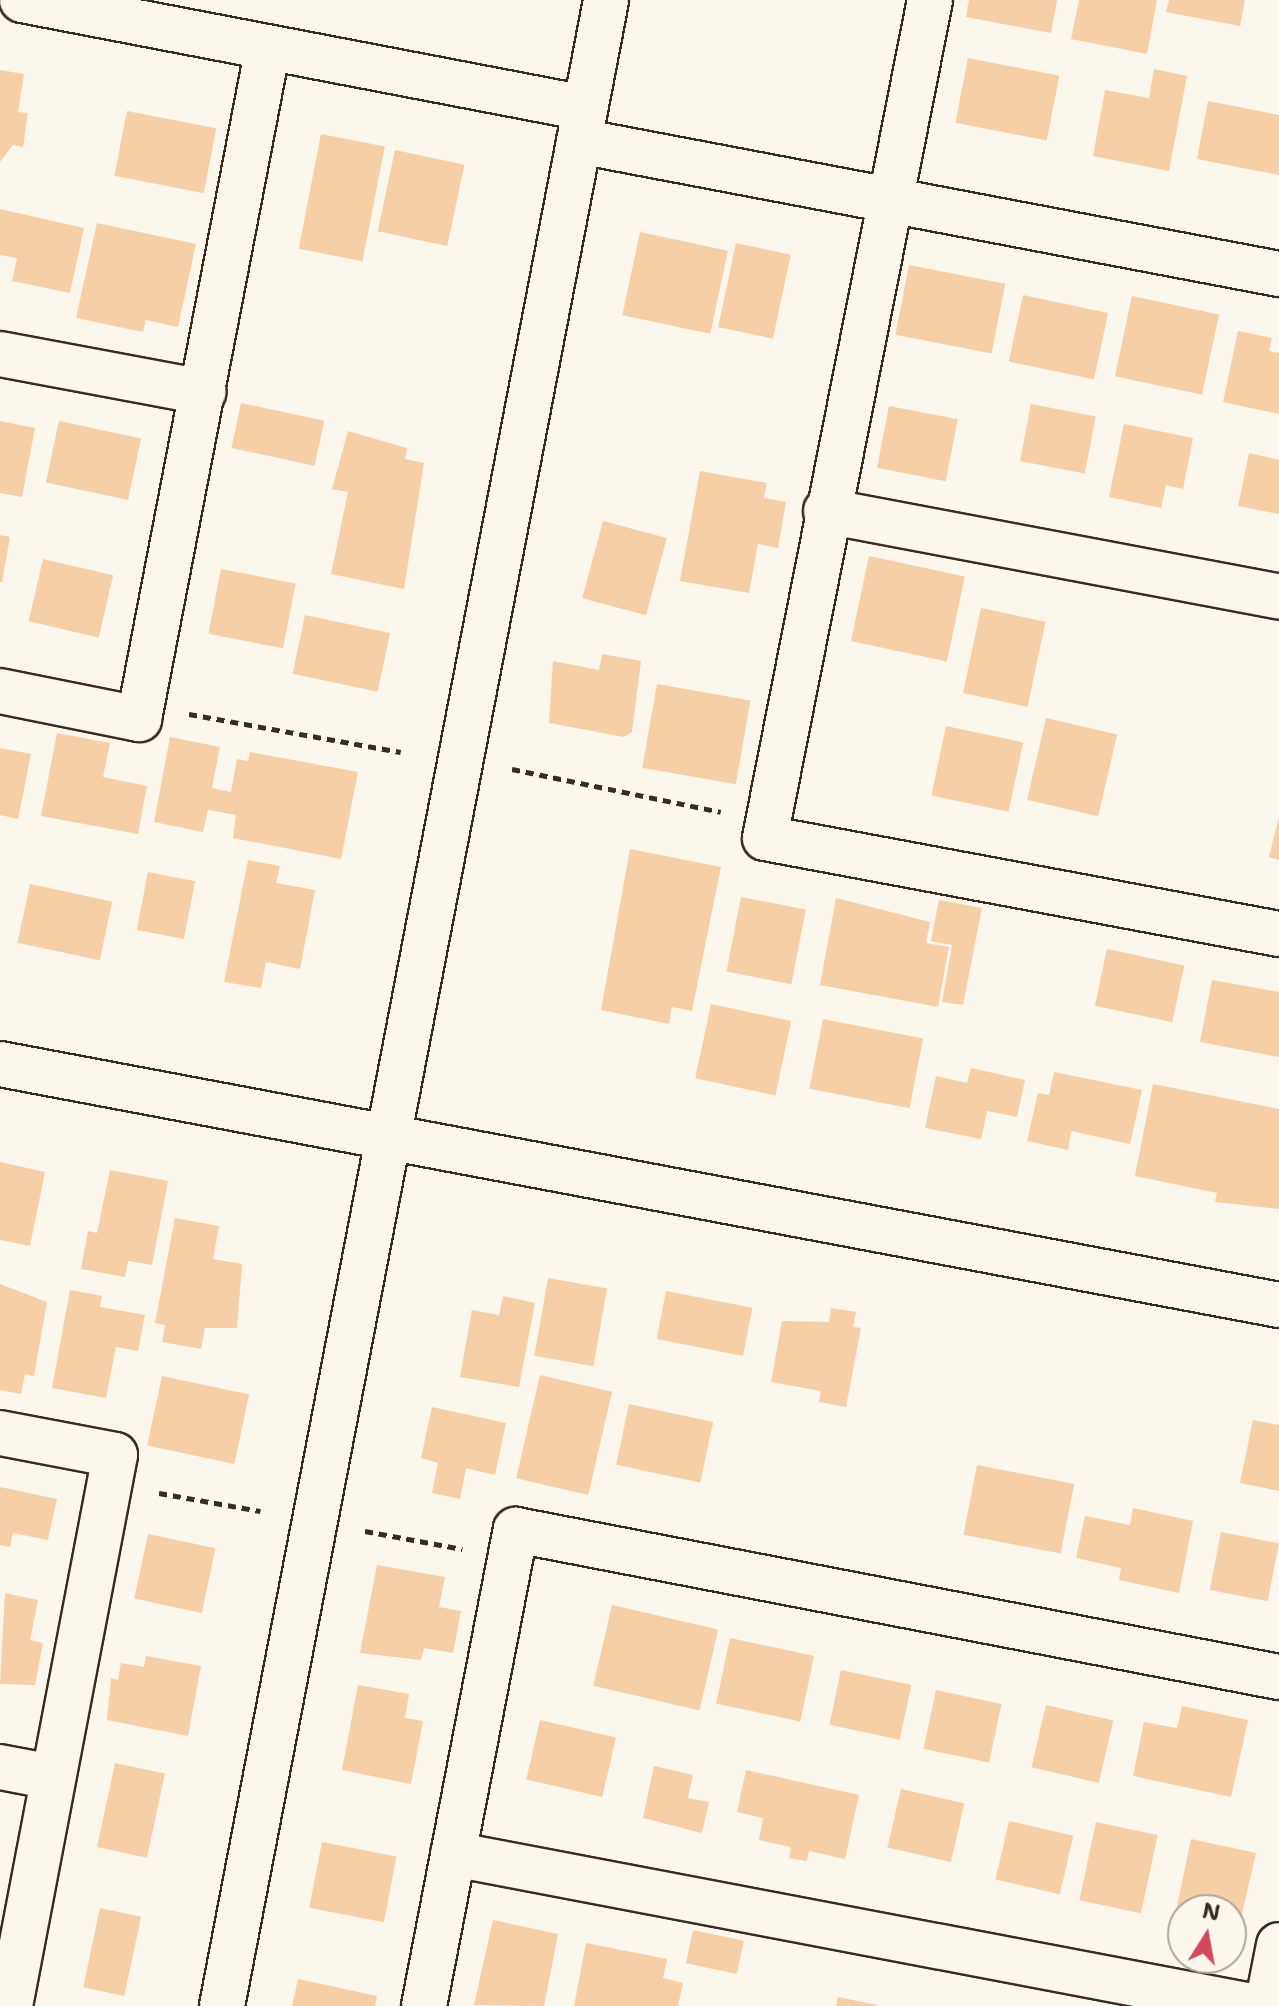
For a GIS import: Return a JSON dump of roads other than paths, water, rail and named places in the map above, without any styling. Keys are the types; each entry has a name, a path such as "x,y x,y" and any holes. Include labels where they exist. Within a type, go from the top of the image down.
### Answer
{"street":[{"path":"22,0 268,47 889,200 1279,274"},
{"path":"222,2006 606,0"},
{"path":"930,0 826,511 765,838 1279,934"},
{"path":"0,691 139,719 268,47"},
{"path":"0,354 203,392"},
{"path":"826,511 1279,597"},
{"path":"0,1064 1279,1305"},
{"path":"0,1433 115,1455 10,2006"},
{"path":"424,2006 516,1530 1279,1677"},
{"path":"0,1767 53,1777"},
{"path":"453,1854 1251,2006"},
{"path":"1267,2006 1279,1945"}]}
